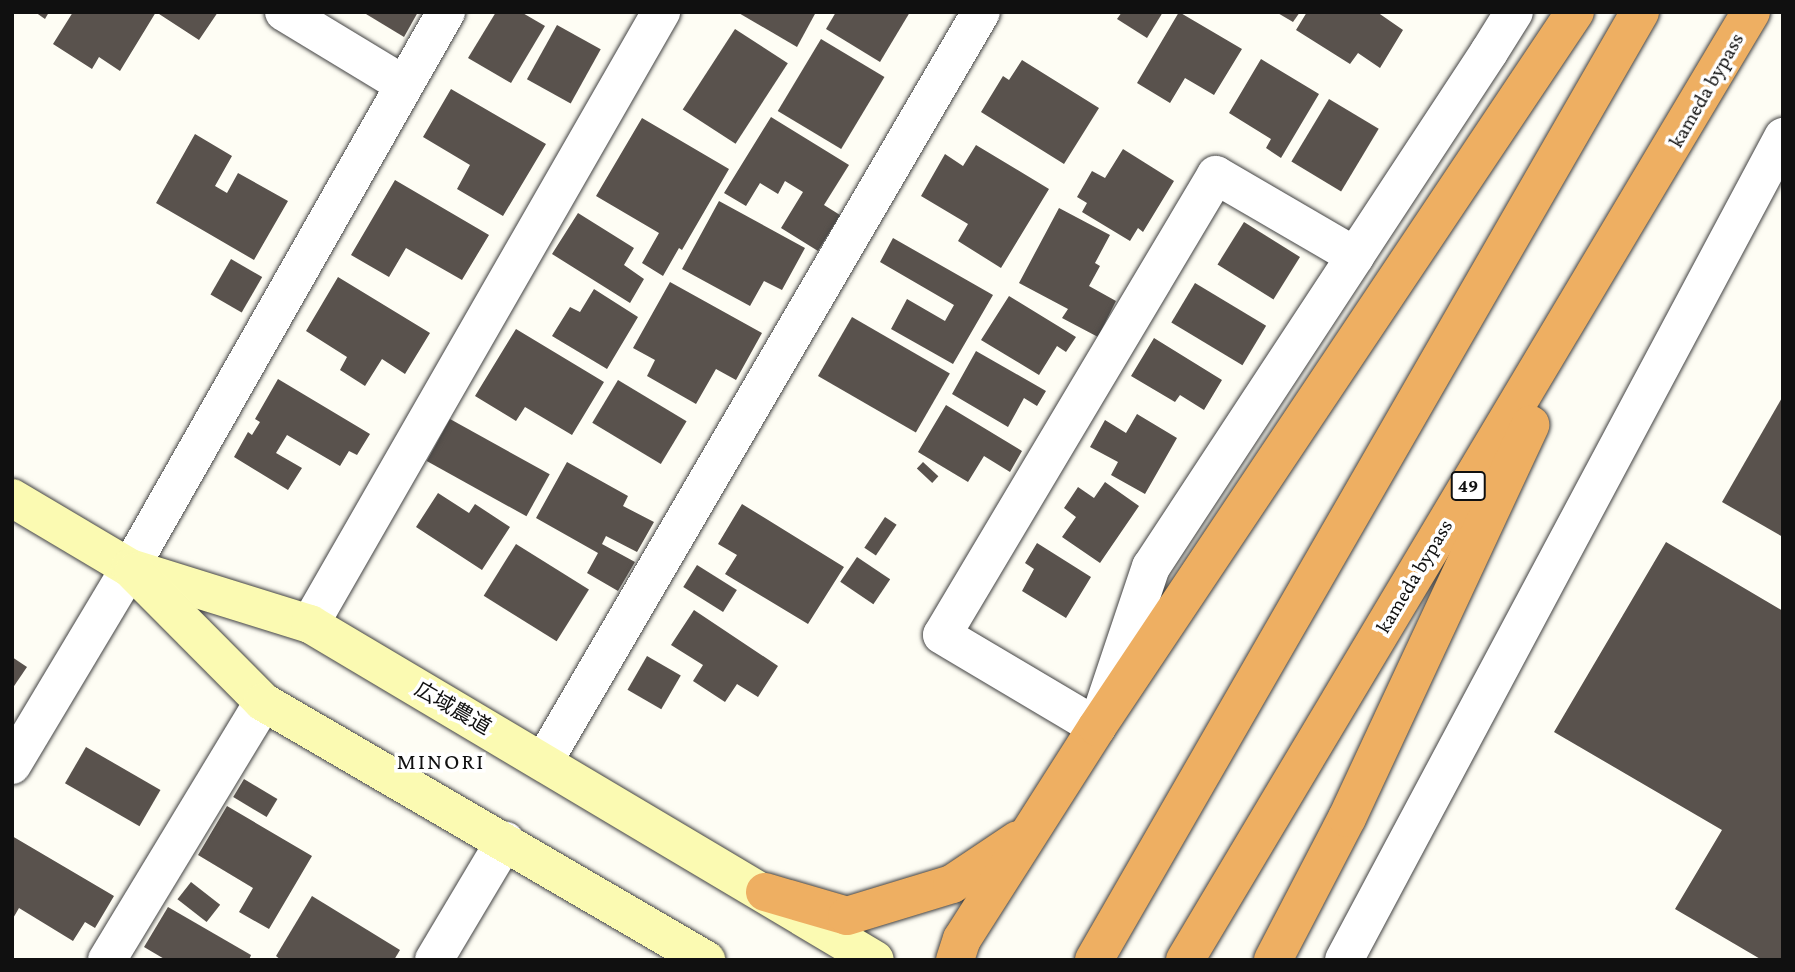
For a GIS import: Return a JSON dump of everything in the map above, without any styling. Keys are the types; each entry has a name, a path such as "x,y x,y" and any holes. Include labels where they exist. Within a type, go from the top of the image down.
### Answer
{"highway":[{"path":"955,960 962,939 1097,727 1575,12"},
{"path":"1096,957 1640,12"},
{"name":"kameda bypass","path":"1185,960 1751,12"},
{"path":"1273,960 1347,818 1610,252"},
{"path":"765,892 847,916 952,884 1033,830"}],"street":[{"path":"284,12 402,85"},
{"path":"12,765 130,568 402,85 446,12"},
{"path":"310,624 661,12"},
{"path":"544,761 981,12"},
{"path":"1355,256 1216,175 942,635 1097,727 1151,567 1355,256 1514,12"},
{"path":"1344,960 1783,137"},
{"name":"広域農道","path":"12,498 130,568 310,624 765,892 875,960"},
{"path":"130,568 263,702 706,960"},
{"path":"107,960 263,702"},
{"path":"433,960 505,841"}],"building":[{"path":"35,12 49,12 45,19"},
{"path":"73,12 156,12 120,71 99,57 92,69 53,44"},
{"path":"156,12 218,12 199,40"},
{"path":"418,12 404,37 366,14"},
{"path":"496,12 521,12 545,26 511,83 468,58"},
{"path":"737,12 816,12 797,47"},
{"path":"836,12 910,12 880,62 826,29"},
{"path":"1122,12 1163,12 1147,38 1117,19"},
{"path":"1179,12 1242,49 1214,95 1185,78 1170,103 1137,83"},
{"path":"1276,12 1300,12 1293,22"},
{"path":"1307,12 1377,12 1403,30 1380,68 1358,53 1350,64 1296,30"},
{"path":"557,25 601,49 571,103 527,79"},
{"path":"735,29 788,63 736,144 683,110"},
{"path":"821,39 884,77 841,149 778,111"},
{"path":"1261,59 1319,94 1281,158 1266,148 1271,139 1229,113"},
{"path":"1022,60 1099,108 1064,164 981,112 1003,76 1009,80"},
{"path":"451,89 546,144 503,216 457,189 470,165 423,137"},
{"path":"1329,99 1379,129 1341,191 1291,162"},
{"path":"771,117 849,165 824,205 840,215 818,251 781,228 803,192 785,181 778,194 760,183 746,206 724,193"},
{"path":"642,118 729,169 682,250 679,248 663,276 642,263 659,233 596,196"},
{"path":"195,134 232,156 215,186 227,193 238,173 288,201 254,260 156,203"},
{"path":"976,145 1049,189 1001,268 958,241 968,224 921,196 945,154 963,166"},
{"path":"1123,149 1174,181 1143,232 1138,228 1130,241 1082,212 1087,203 1077,197 1092,171 1105,178"},
{"path":"395,180 489,235 462,280 406,248 389,277 351,255"},
{"path":"719,201 805,248 782,290 764,281 750,306 682,269"},
{"path":"1059,208 1110,235 1095,263 1100,266 1089,286 1116,301 1098,337 1062,318 1068,309 1019,283"},
{"path":"578,213 634,248 624,265 644,279 630,303 552,254"},
{"path":"1244,222 1300,257 1273,299 1218,264"},
{"path":"893,238 993,295 953,364 891,329 907,299 945,321 954,305 880,262"},
{"path":"231,259 262,277 242,313 210,295"},
{"path":"338,277 430,333 405,374 382,359 365,386 340,370 347,357 306,331"},
{"path":"670,282 762,333 736,380 716,369 696,404 647,376 655,360 633,348"},
{"path":"1195,283 1266,326 1242,365 1171,322"},
{"path":"594,289 638,317 607,369 552,336 570,307 580,312"},
{"path":"1009,296 1076,337 1066,352 1057,346 1039,375 981,340"},
{"path":"852,317 950,374 916,432 818,376"},
{"path":"516,329 604,382 572,435 525,407 516,421 475,396"},
{"path":"1154,338 1222,380 1204,410 1180,395 1175,402 1131,376"},
{"path":"976,351 1046,391 1037,406 1024,398 1008,427 952,394"},
{"path":"278,379 370,434 357,455 349,451 340,466 287,435 276,453 302,468 288,490 234,457 248,432 252,435 260,422 255,419"},
{"path":"618,380 687,421 661,464 592,423"},
{"path":"1783,396 1783,537 1722,502"},
{"path":"946,405 1022,451 1010,472 984,456 968,482 918,452"},
{"path":"1137,414 1177,438 1145,494 1111,475 1118,462 1090,447 1105,420 1126,433"},
{"path":"450,419 550,474 526,516 427,461"},
{"path":"567,462 628,496 623,506 654,522 637,552 606,536 602,544 635,562 618,591 587,573 598,553 536,518"},
{"path":"923,462 938,476 932,483 917,469"},
{"path":"1105,482 1139,506 1100,563 1062,537 1076,517 1064,508 1078,487 1094,498"},
{"path":"438,493 469,513 475,504 510,527 482,570 416,527"},
{"path":"742,504 844,567 808,624 725,574 737,555 718,544"},
{"path":"885,517 897,525 876,556 864,548"},
{"path":"1666,542 1783,611 1783,960 1762,960 1675,909 1722,830 1554,732"},
{"path":"1037,543 1091,577 1066,618 1022,591 1034,569 1025,563"},
{"path":"516,544 589,590 557,641 484,596"},
{"path":"857,557 890,579 873,604 840,582"},
{"path":"697,565 737,590 723,612 683,587"},
{"path":"694,610 778,666 758,697 737,684 725,702 693,681 703,665 671,645"},
{"path":"647,656 681,676 661,709 628,690"},
{"path":"12,657 27,667 12,689"},
{"path":"86,747 160,790 139,826 65,783"},
{"path":"244,779 277,799 267,817 233,797"},
{"path":"227,806 312,856 269,929 239,912 253,888 198,855"},
{"path":"12,836 114,896 95,928 85,922 73,941 19,908 12,920"},
{"path":"191,882 220,905 207,922 177,899"},
{"path":"312,896 400,950 394,960 281,960 276,956"},
{"path":"168,907 251,955 249,960 166,960 144,947"}],"district":[{"name":"MINORI","path":"441,761"}]}
